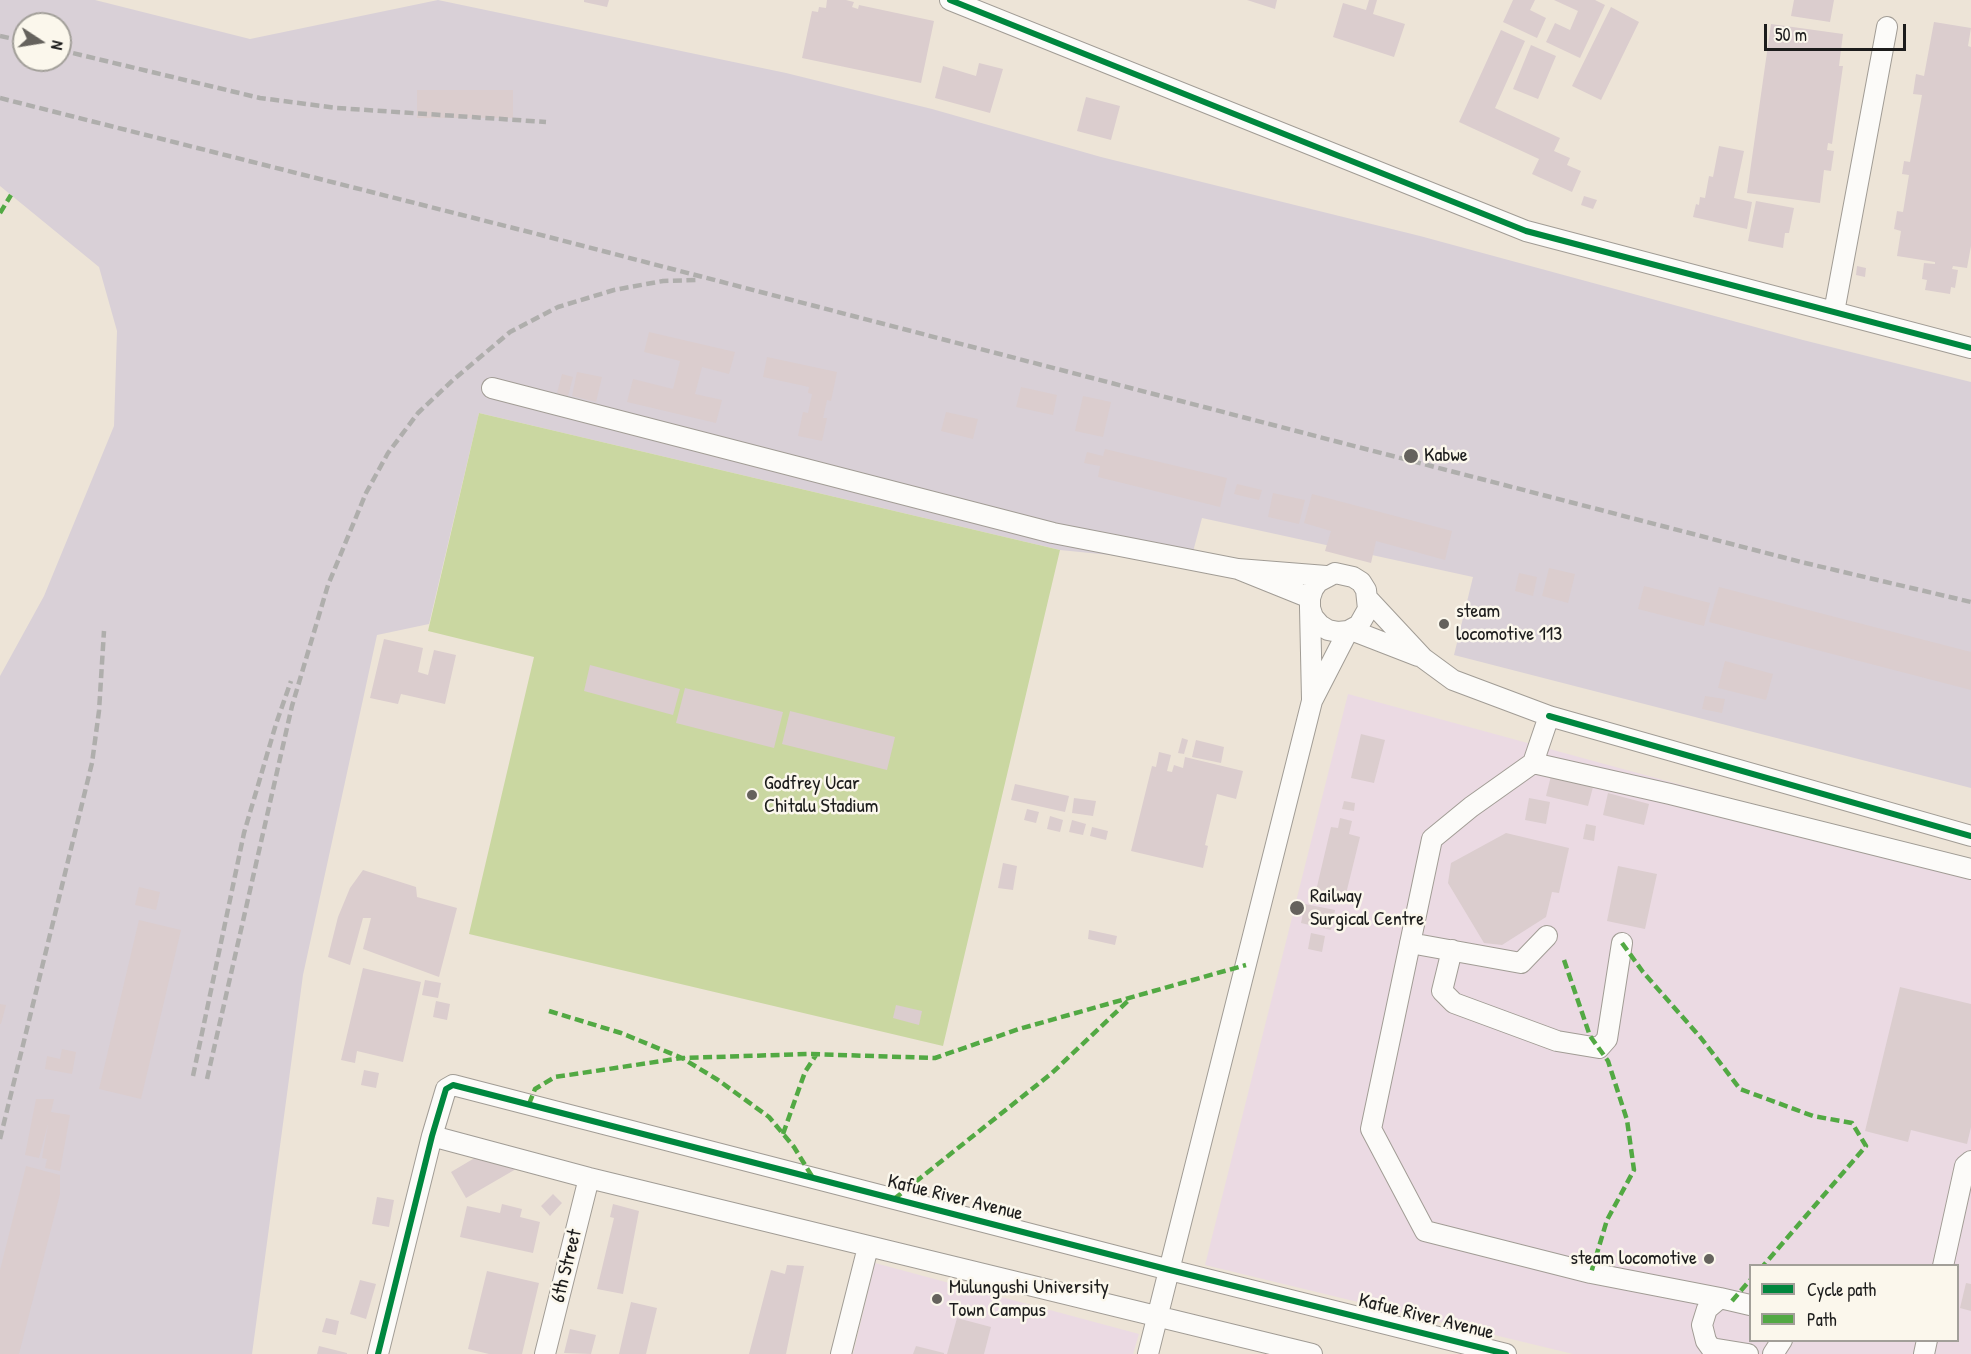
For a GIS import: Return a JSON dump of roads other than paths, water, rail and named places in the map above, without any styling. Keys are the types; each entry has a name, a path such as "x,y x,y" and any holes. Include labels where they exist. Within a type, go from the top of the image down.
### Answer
{"street":[{"path":"951,0 1526,231 1971,348"},
{"path":"1834,312 1887,27"},
{"path":"492,388 1053,533 1238,569 1326,576"},
{"path":"1238,569 1310,603"},
{"path":"1148,1354 1312,701 1349,630 1364,618 1368,609 1366,590 1361,582 1353,577 1335,573 1326,576 1318,582 1310,603 1312,701"},
{"path":"1368,599 1423,658 1452,680 1549,716 1971,836"},
{"path":"1310,603 1313,617 1328,630 1338,632 1349,630 1423,658"},
{"path":"1549,716 1533,763 1471,807 1432,839 1371,1129 1425,1231 1591,1273 1749,1305"},
{"path":"1533,763 1670,794 1971,869"},
{"path":"1410,943 1521,963 1547,936"},
{"path":"1452,951 1442,991 1454,1003 1557,1041 1599,1048 1607,1039 1623,943"},
{"name":"Kafue River Avenue","path":"378,1354 432,1136 446,1089 453,1085 1506,1354"},
{"path":"432,1136 589,1178 1312,1354"},
{"path":"1943,1264 1965,1166 1971,1161"},
{"name":"6th Street","path":"545,1354 589,1178"},
{"path":"841,1354 868,1247"},
{"path":"1694,1293 1703,1317 1703,1334 1710,1351 1748,1354"},
{"path":"1703,1317 1707,1309 1720,1298"}],"railway":[{"path":"0,36 12,38"},
{"path":"72,53 260,98 337,108 546,122"},
{"path":"0,98 545,236 1801,562 1971,602"},
{"path":"207,1079 292,706 328,585 366,493 388,453 418,413 510,332 558,307 614,290 663,281 697,280"},
{"path":"0,1139 92,763 99,711 104,631"},
{"path":"193,1076 244,833 291,681"}],"place":[{"name":"Kabwe","path":"1411,456"},
{"name":"steam locomotive 113","path":"1444,624"},
{"name":"Godfrey Ucar Chitalu Stadium","path":"752,795"},
{"name":"Railway Surgical Centre","path":"1297,908"},
{"name":"steam locomotive","path":"1709,1259"},
{"name":"Mulungushi University Town Campus","path":"937,1299"}]}
